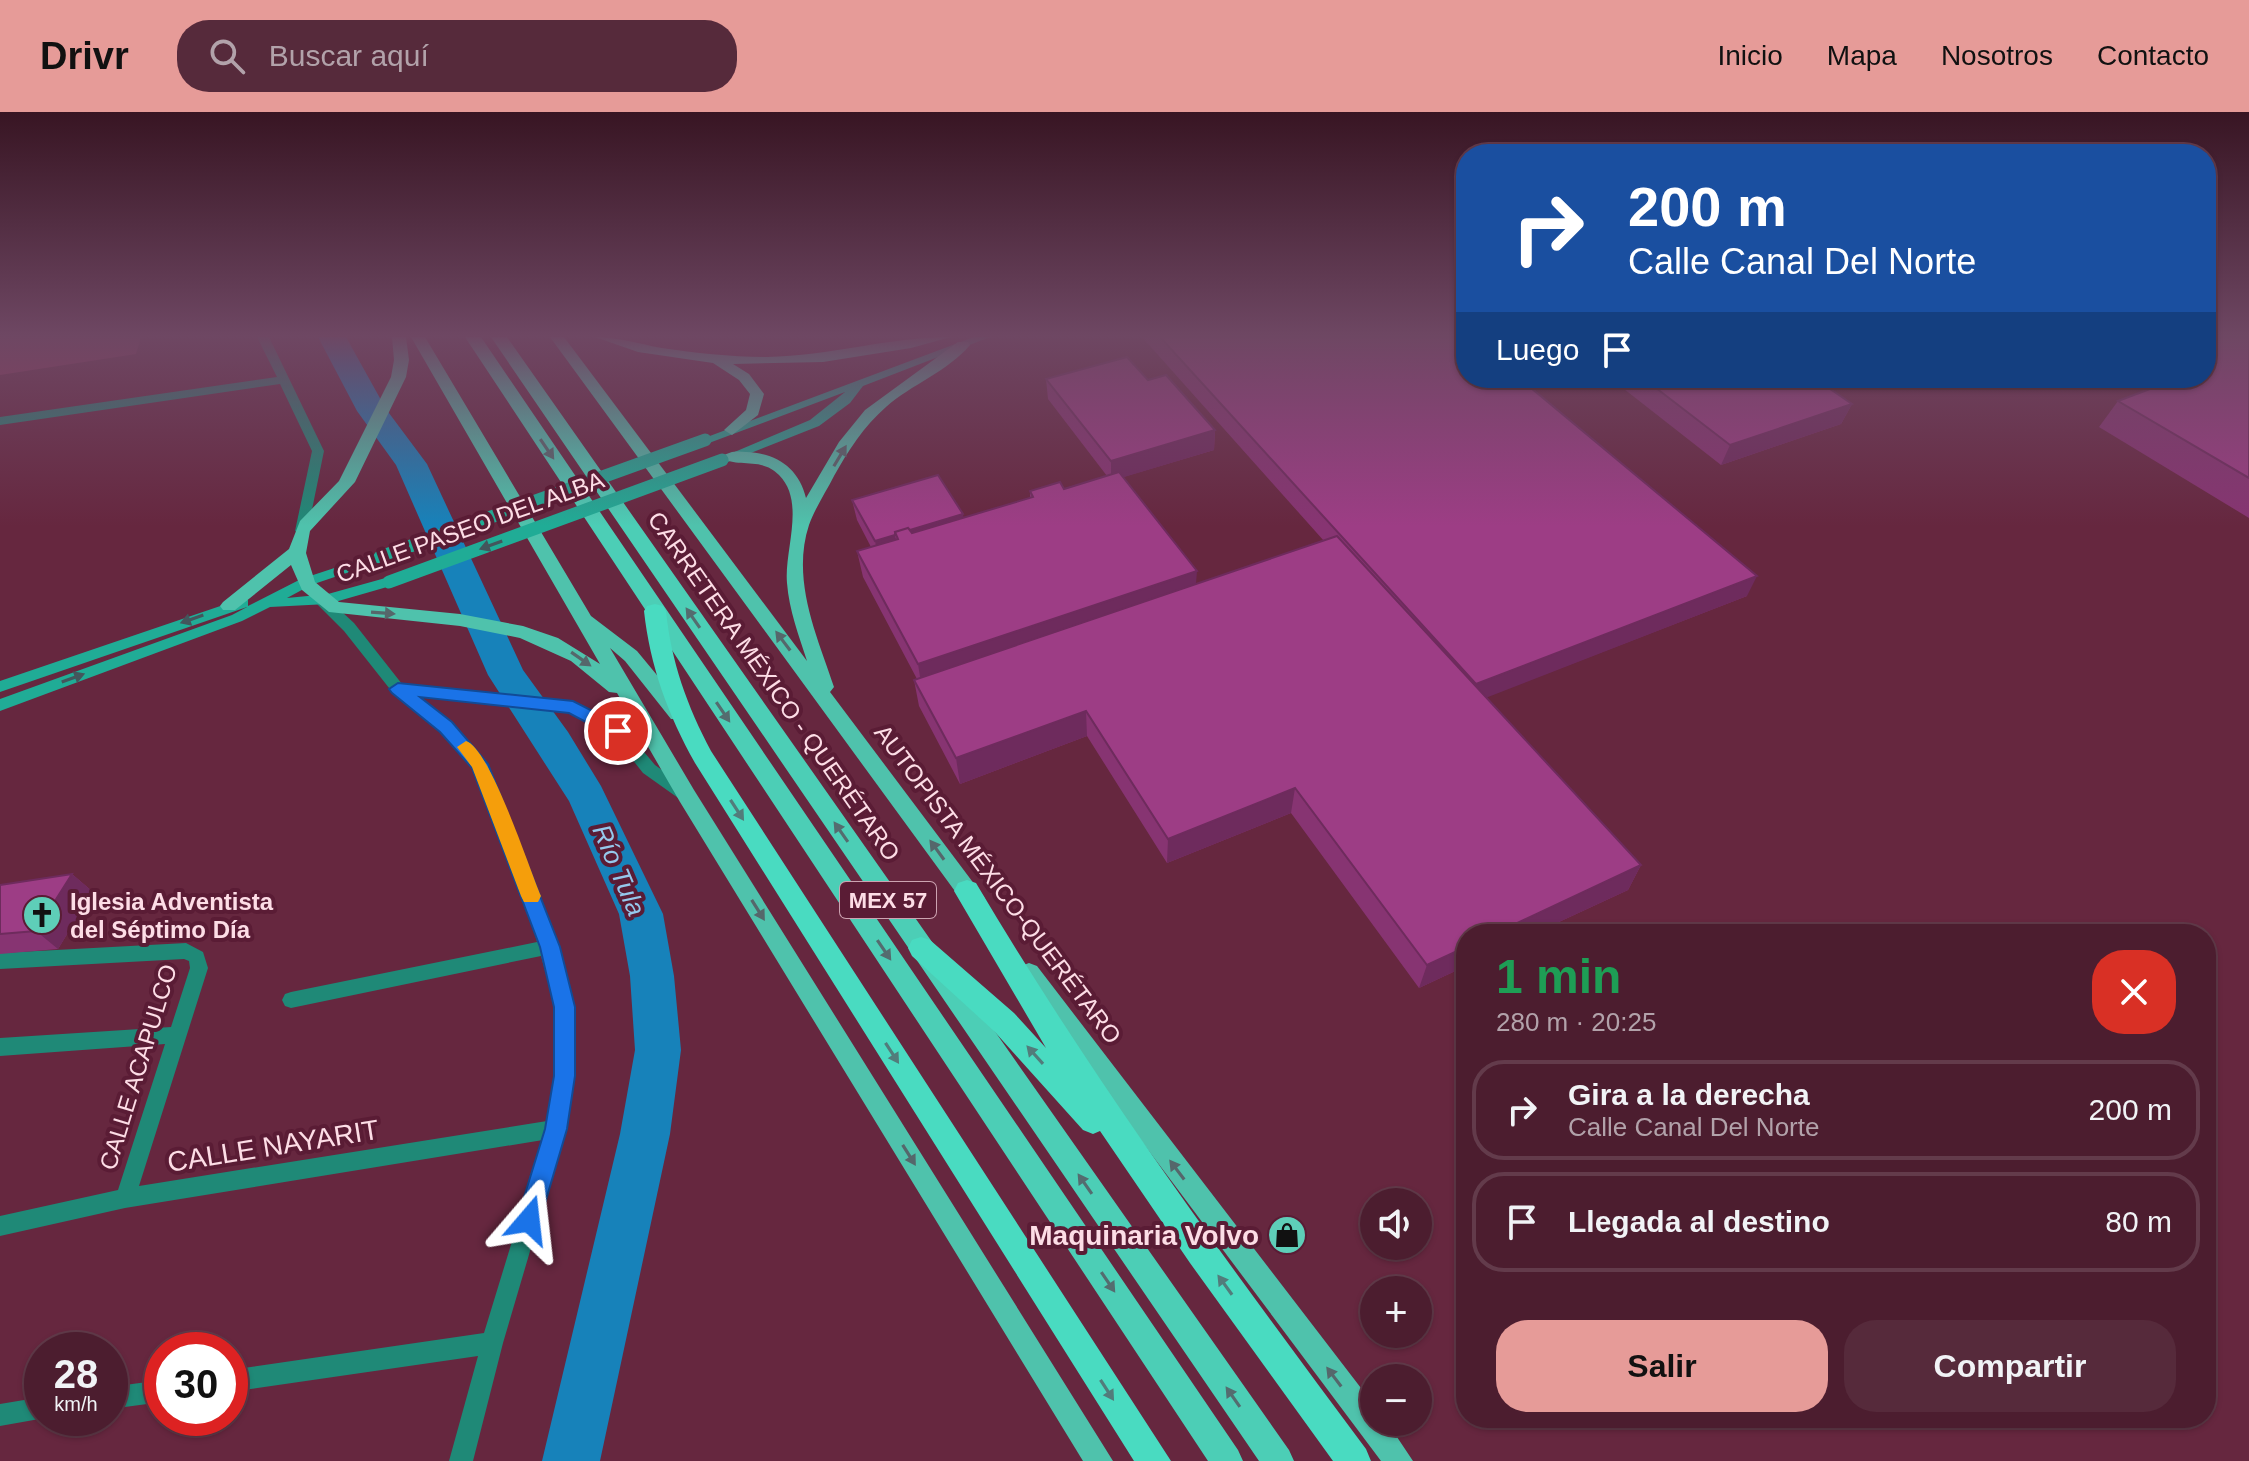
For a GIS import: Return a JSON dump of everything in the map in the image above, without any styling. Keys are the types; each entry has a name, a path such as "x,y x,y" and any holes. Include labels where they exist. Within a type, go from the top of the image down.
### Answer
{"highway":[{"name":"MEX 57","path":"515,400 1227,1461"},
{"name":"CARRETERA MÉXICO - QUERÉTARO","path":"542,400 1278,1461"},
{"path":"655,611 667,679 684,722 711,770 1154,1461"},
{"path":"967,891 1065,1056 1178,1220 1354,1461"},
{"path":"921,948 963,983 1029,1049 1178,1220"}],"main road":[{"path":"388,400 345,482 302,531 296,552 306,582 323,602 335,608 477,623 530,635 576,654 626,694"},
{"path":"455,400 687,796 1099,1461"},
{"name":"AUTOPISTA MÉXICO-QUERÉTARO","path":"604,400 967,891 1399,1461"},
{"path":"732,430 753,412 757,400"},
{"name":"CALLE PASEO DEL ALBA","path":"0,705 237,618 306,582 814,400"},
{"name":"CALLE PASEO DEL ALBA","path":"0,687 229,606 323,602 389,582 799,431 826,416 845,400"},
{"path":"831,705 794,591 793,558 801,524 860,423 885,400"},
{"path":"726,458 759,458 785,470 799,499 801,524"},
{"path":"229,606 296,552"},
{"path":"578,611 631,656 684,722"}],"street":[{"path":"0,421 145,400"},
{"path":"293,400 318,451 302,531"},
{"path":"323,602 349,627 398,689 446,727 479,764 550,947 564,1007 566,1037 556,1129 492,1343 461,1461"},
{"path":"398,689 573,707 618,731 649,769 687,796"},
{"path":"291,1000 550,947"},
{"name":"CALLE ACAPULCO","path":"0,961 186,951 197,957 199,968 125,1198"},
{"path":"0,1047 176,1035"},
{"name":"CALLE NAYARIT","path":"0,1226 125,1198 556,1129"},
{"path":"248,1378 492,1343"},
{"path":"0,1415 24,1411"}],"building":[{"path":"1063,400 1188,400 1215,430 1111,461"},
{"path":"1217,400 1545,400 1757,576 1476,684"},
{"path":"1672,400 1846,400 1852,404 1730,445"},
{"path":"2249,400 2249,478 2118,401"},
{"path":"1119,472 1197,571 918,664 857,551 898,539 895,532 908,528 912,533 1033,497 1030,491 1060,482 1064,489"},
{"path":"938,475 963,514 910,530 908,528 875,541 852,500"},
{"path":"1337,536 1641,865 1515,924 1456,924 1456,952 1427,965 1295,788 1168,839 1086,711 956,758 914,680"},
{"path":"72,874 36,931 0,934 0,885"}],"waterway":[{"name":"Río Tula","path":"366,400 411,464 507,675 554,742 587,797 641,914 652,976 658,1050 645,1134 571,1461"}],"slow traffic":[{"path":"466,747 479,764 531,896"}],"place":[{"name":"Iglesia Adventista del Séptimo Día","path":"42,915"},
{"name":"Maquinaria Volvo","path":"1287,1235"}],"route":[{"path":"529,1220 556,1129 564,1076 564,1007 550,947 479,764 446,727 398,689 573,707 618,731"}]}
